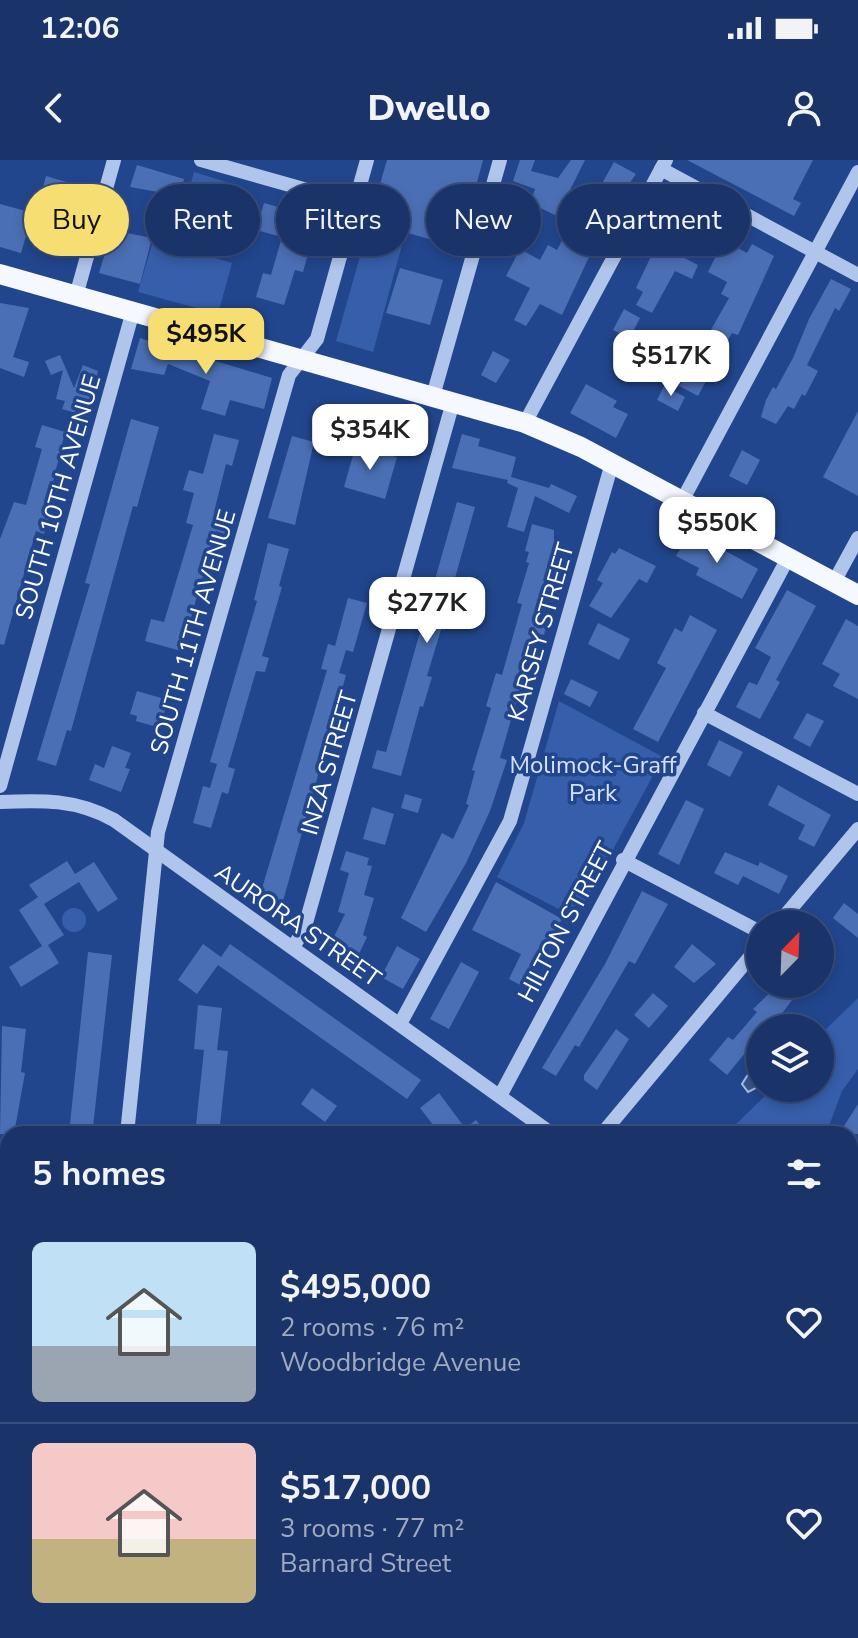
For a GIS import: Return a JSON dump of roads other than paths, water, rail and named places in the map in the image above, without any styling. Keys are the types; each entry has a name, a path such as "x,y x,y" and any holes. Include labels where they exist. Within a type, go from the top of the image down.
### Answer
{"main road":[{"path":"0,274 525,423 612,463 858,595"}],"street":[{"path":"76,296 114,160"},
{"path":"201,160 286,184"},
{"name":"SOUTH 11TH AVENUE","path":"362,184 367,160"},
{"name":"INZA STREET","path":"293,947 304,930 443,399 500,160"},
{"path":"525,423 664,165 858,275"},
{"path":"682,501 858,172"},
{"name":"SOUTH 11TH AVENUE","path":"128,1126 158,832 289,375 317,339 342,256"},
{"name":"SOUTH 10TH AVENUE","path":"0,786 133,311"},
{"name":"KARSEY STREET","path":"400,1024 510,821 612,463"},
{"path":"834,582 858,538"},
{"name":"HILTON STREET","path":"500,1096 623,860 788,558"},
{"path":"704,713 858,794"},
{"name":"AURORA STREET","path":"0,802 38,800 79,804 114,820 541,1126"},
{"path":"790,910 858,829"},
{"path":"623,860 746,925"},
{"path":"609,1126 746,962"}],"park label":[{"name":"Molimock-Graff Park","path":"593,779"}]}
